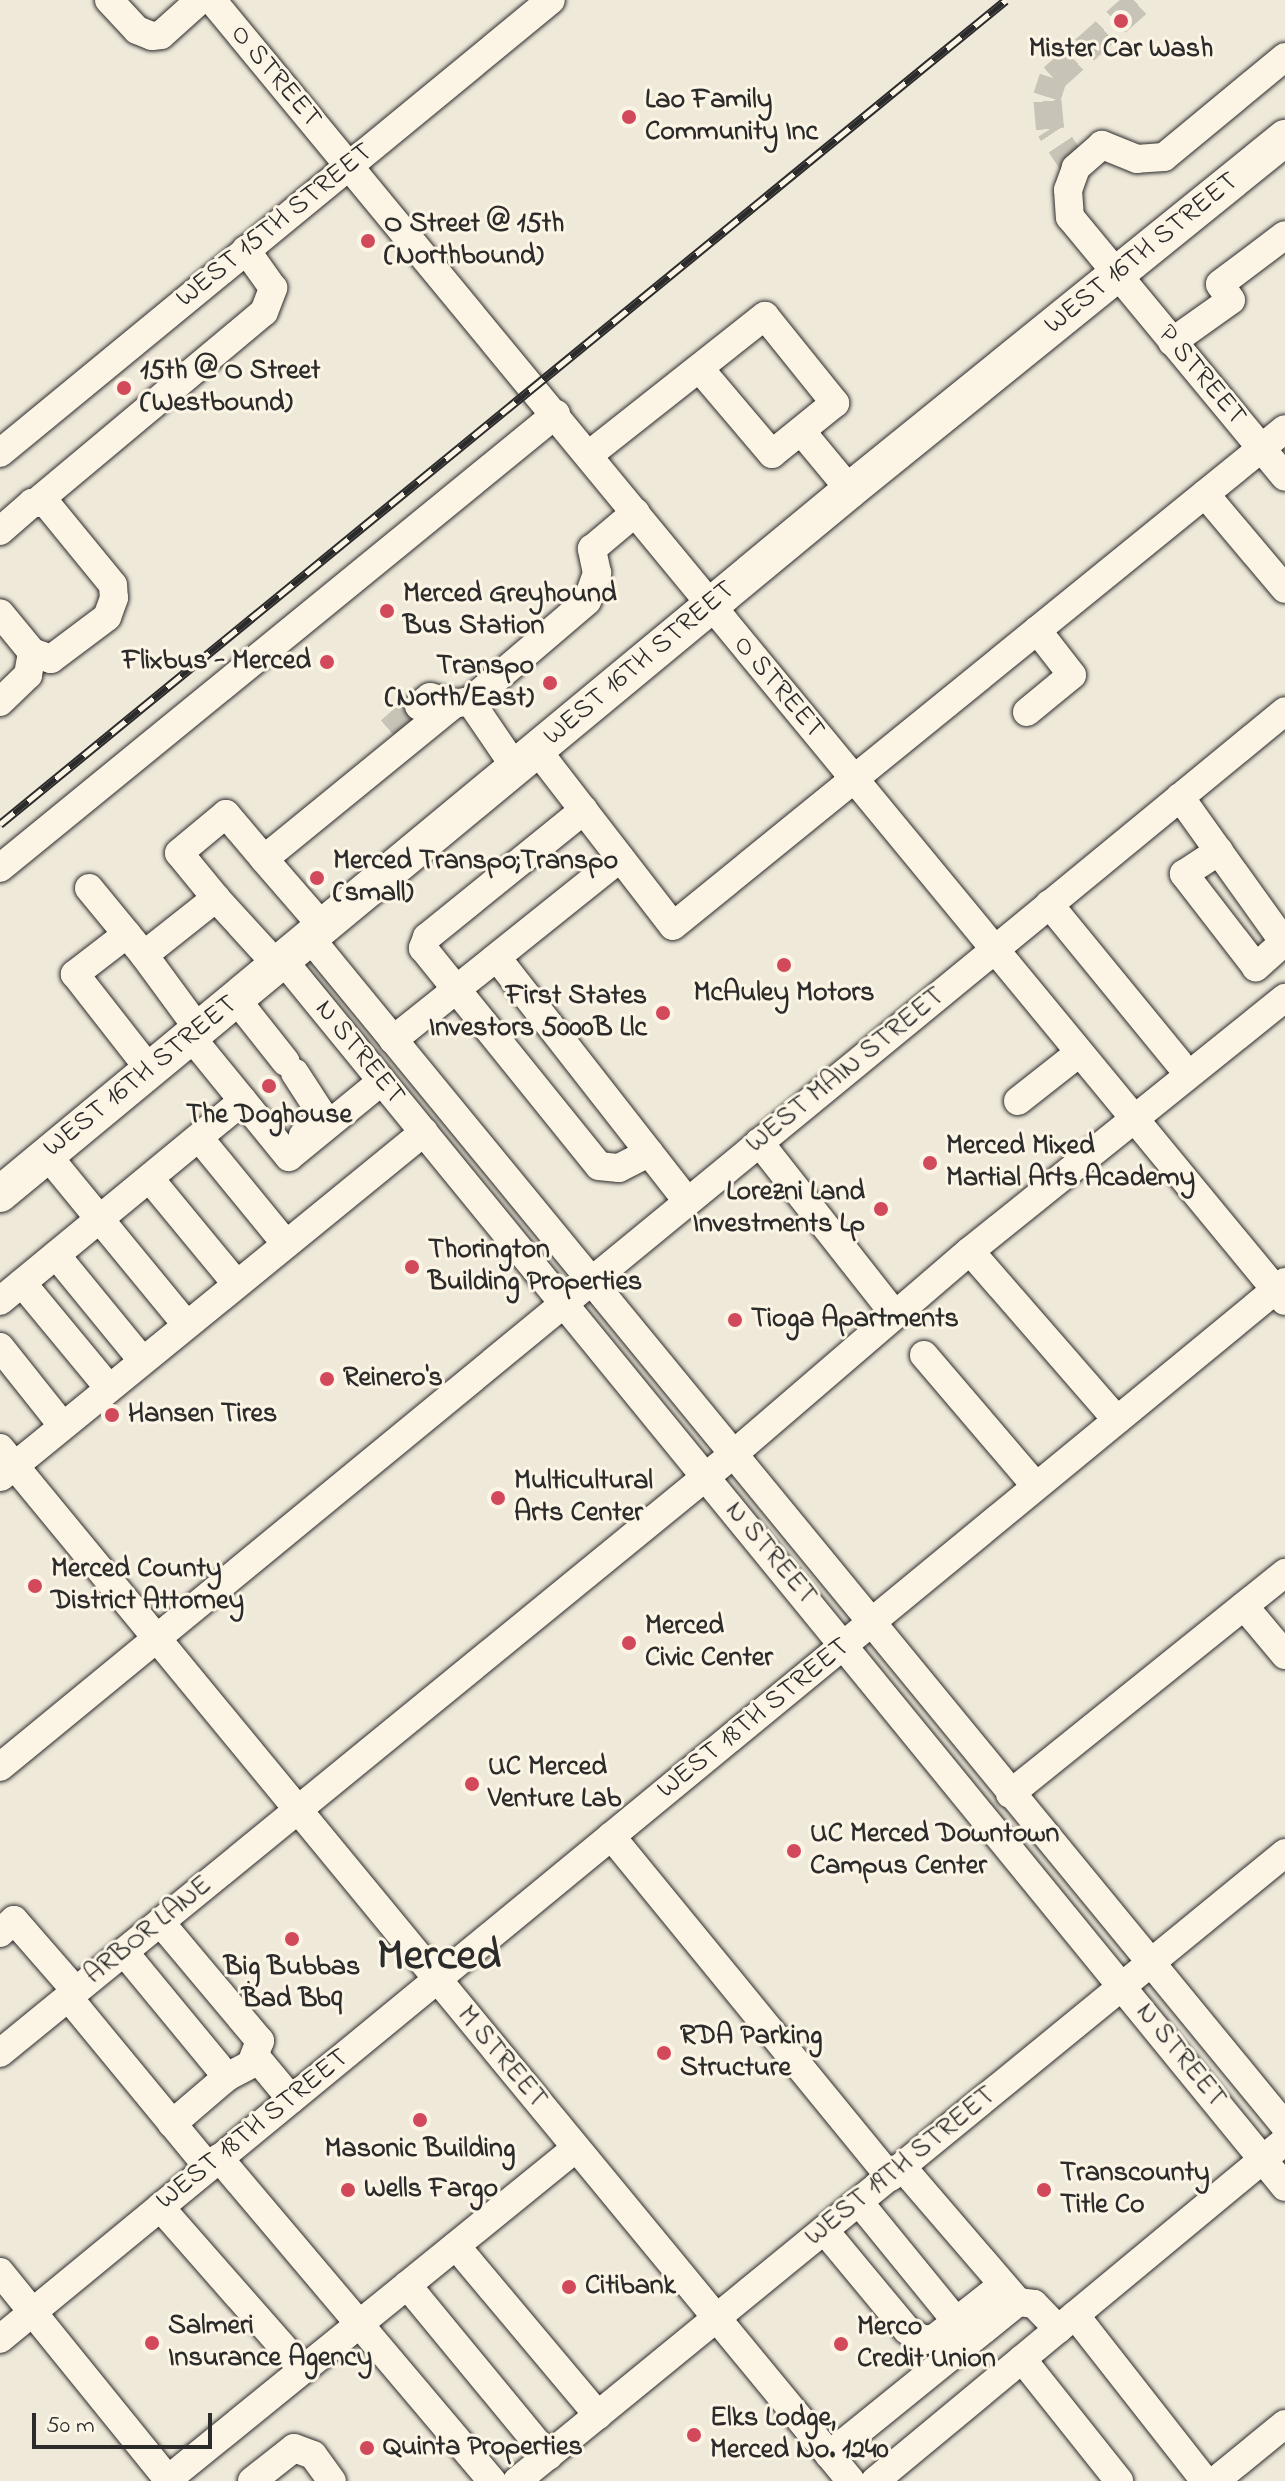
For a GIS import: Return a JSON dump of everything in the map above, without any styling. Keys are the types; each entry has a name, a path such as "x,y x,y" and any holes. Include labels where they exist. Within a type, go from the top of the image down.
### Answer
{"main road":[{"name":"WEST 16TH STREET","path":"0,1194 710,605 1285,138"}],"street":[{"path":"109,0 137,30 152,36 161,35 200,0"},
{"name":"O STREET","path":"212,0 590,454 710,605 1135,1122 1282,1291"},
{"name":"WEST 15TH STREET","path":"0,453 551,0"},
{"name":"P STREET","path":"1285,57 1164,157 1137,159 1102,145 1076,168 1068,190 1070,217 1285,477"},
{"path":"1172,342 1231,300 1220,284 1285,235"},
{"path":"0,531 46,504 264,312 273,288 246,250"},
{"path":"590,454 765,316 835,403 772,454 700,369"},
{"path":"0,868 556,414"},
{"path":"419,706 430,697 462,703 526,758 584,810 673,926 1285,429"},
{"path":"801,431 850,490"},
{"path":"1205,494 1285,589"},
{"path":"0,613 41,659 62,656 107,617 113,585 46,504"},
{"path":"264,859 587,601 597,573 592,549 636,512"},
{"path":"1027,712 1072,675 1037,630"},
{"path":"0,702 28,675 32,652"},
{"name":"WEST MAIN STREET","path":"0,1767 154,1637 1285,711"},
{"path":"373,770 390,731"},
{"path":"1180,797 1219,851"},
{"path":"584,810 427,937 423,948 454,992 599,1166 619,1168 649,1153"},
{"path":"226,814 264,859 298,948 216,898 179,853 226,814"},
{"path":"393,1040 498,959 620,858"},
{"path":"89,888 135,945 219,1071 289,1157 382,1081"},
{"path":"150,1070 75,974 135,945 216,898"},
{"path":"1049,904 1179,1063"},
{"name":"N STREET","path":"298,948 393,1040 736,1452 1010,1794 1285,2126"},
{"name":"N STREET","path":"298,948 382,1081 1285,2187"},
{"path":"498,959 687,1201"},
{"name":"ARBOR LANE","path":"5,2039 72,1994 124,1952 736,1452 970,1251 1135,1122 1285,998"},
{"path":"219,1071 232,1074 279,1131 294,1137 307,1135 318,1125 321,1113 290,1067 236,999"},
{"path":"1018,1101 1079,1053"},
{"path":"108,1387 11,1292 243,1101"},
{"path":"5,1464 62,1425 424,1132"},
{"path":"200,1139 285,1243"},
{"path":"759,1142 895,1315"},
{"path":"47,1155 185,1323"},
{"path":"150,1179 235,1282"},
{"path":"970,1251 1117,1420"},
{"path":"56,1255 141,1359"},
{"name":"WEST 18TH STREET","path":"0,2339 1036,1486 1282,1291"},
{"path":"0,1347 62,1425"},
{"path":"924,1355 1036,1486"},
{"name":"M STREET","path":"5,1464 154,1637 851,2481"},
{"path":"1010,1794 1285,1573"},
{"path":"1244,1606 1285,1655"},
{"path":"611,1836 896,2172 1010,2294 1067,2322 1205,2481"},
{"name":"WEST 19TH STREET","path":"517,2481 1285,1853"},
{"path":"0,1933 14,1920 172,2124 213,2163 492,2481"},
{"path":"160,1922 258,2049 291,2099"},
{"path":"124,1952 227,2077"},
{"path":"172,2124 258,2049"},
{"path":"875,2481 1285,2141"},
{"path":"0,2272 168,2481 576,2148"},
{"path":"859,2202 956,2321"},
{"path":"160,2207 303,2370"},
{"path":"824,2230 907,2330 924,2340 935,2338 956,2321 1010,2294"},
{"path":"456,2246 598,2415"},
{"path":"407,2285 548,2456"},
{"path":"829,2455 1010,2294"},
{"path":"1022,2359 1119,2481"},
{"path":"1215,2481 1285,2424"},
{"path":"254,2480 294,2448 313,2455 332,2481"}],"tunnel":[{"path":"1076,168 1050,129 1047,97 1053,78 1141,0"},
{"path":"390,731 419,706"}],"railway":[{"path":"0,824 1006,0"}],"place":[{"name":"Mister Car Wash","path":"1121,21"},
{"name":"Lao Family Community Inc","path":"629,117"},
{"name":"O Street @ 15th (Northbound)","path":"368,241"},
{"name":"15th @ O Street (Westbound)","path":"124,388"},
{"name":"Merced Greyhound Bus Station","path":"387,611"},
{"name":"Flixbus - Merced","path":"327,662"},
{"name":"Transpo (North/East)","path":"550,683"},
{"name":"Merced Transpo;Transpo (small)","path":"317,878"},
{"name":"McAuley Motors","path":"784,965"},
{"name":"First States Investors 5000B Llc","path":"663,1013"},
{"name":"The Doghouse","path":"269,1086"},
{"name":"Merced Mixed Martial Arts Academy","path":"930,1163"},
{"name":"Lorezni Land Investments Lp","path":"881,1209"},
{"name":"Thorington Building Properties","path":"412,1267"},
{"name":"Tioga Apartments","path":"735,1320"},
{"name":"Reinero's","path":"327,1379"},
{"name":"Hansen Tires","path":"112,1415"},
{"name":"Multicultural Arts Center","path":"498,1498"},
{"name":"Merced County District Attorney","path":"35,1586"},
{"name":"Merced Civic Center","path":"629,1643"},
{"name":"UC Merced Venture Lab","path":"472,1784"},
{"name":"UC Merced Downtown Campus Center","path":"794,1851"},
{"name":"Big Bubbas Bad Bbq","path":"292,1939"},
{"name":"RDA Parking Structure","path":"664,2053"},
{"name":"Masonic Building","path":"420,2120"},
{"name":"Wells Fargo","path":"348,2190"},
{"name":"Transcounty Title Co","path":"1044,2190"},
{"name":"Citibank","path":"569,2287"},
{"name":"Salmeri Insurance Agency","path":"152,2343"},
{"name":"Merco Credit Union","path":"841,2344"},
{"name":"Elks Lodge, Merced No. 1240","path":"694,2435"},
{"name":"Quinta Properties","path":"367,2448"}],"district":[{"name":"Merced","path":"439,1957"}]}
